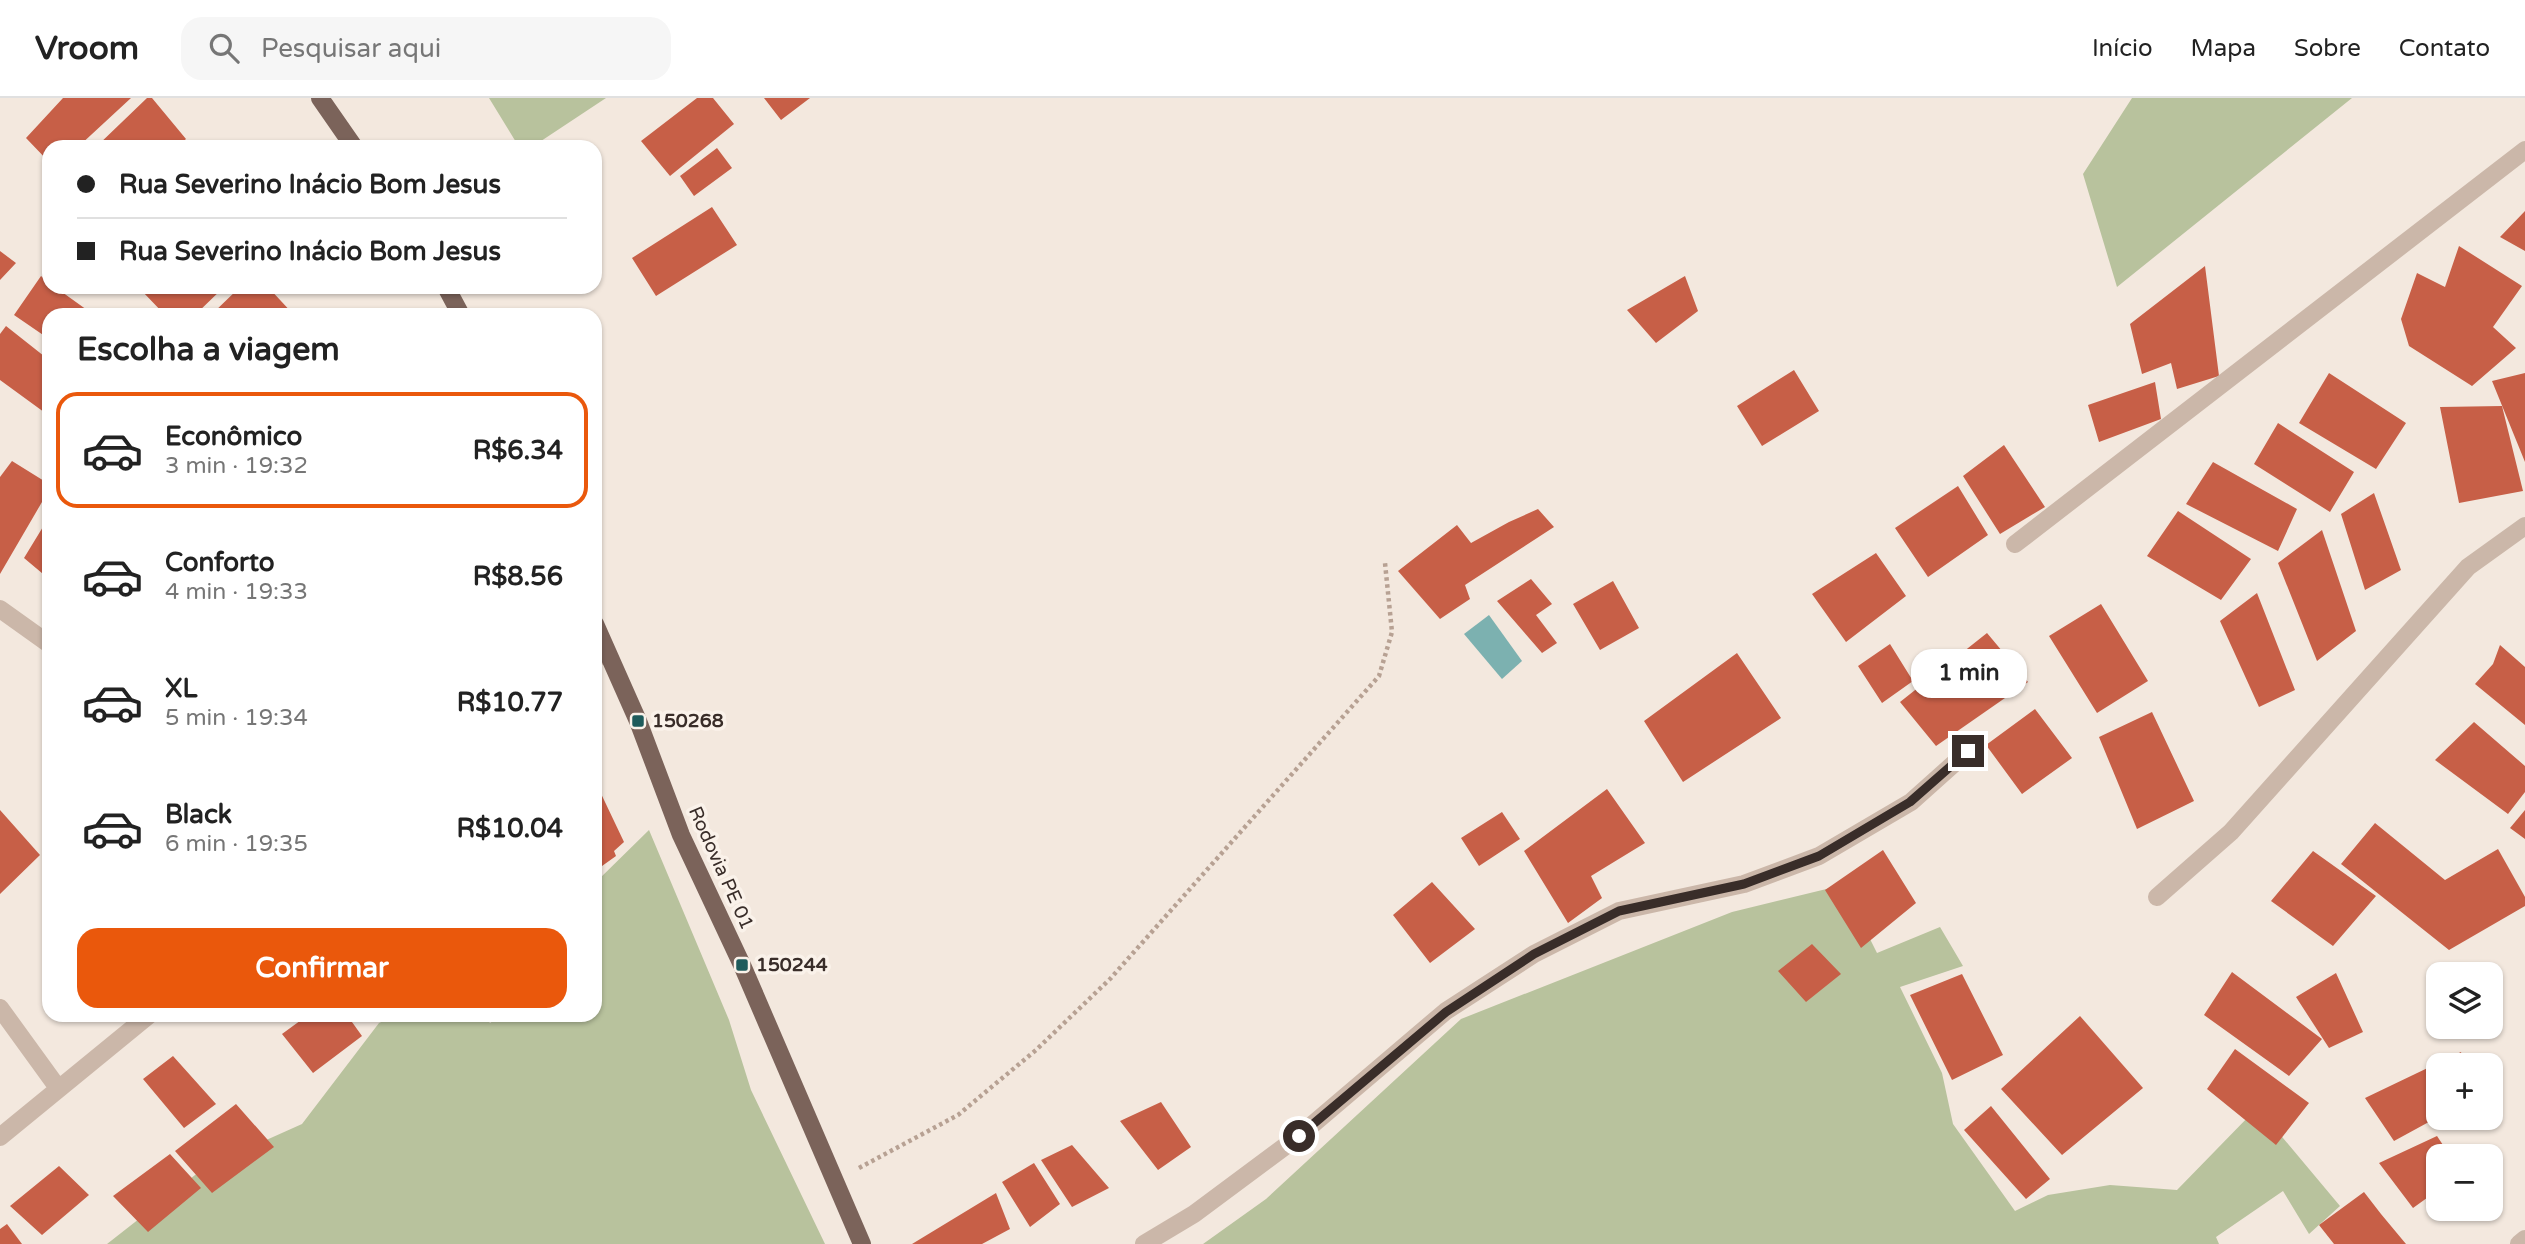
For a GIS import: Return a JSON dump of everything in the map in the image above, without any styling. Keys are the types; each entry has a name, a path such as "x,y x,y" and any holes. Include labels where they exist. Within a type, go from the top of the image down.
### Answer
{"main road":[{"path":"320,98 349,140"},
{"name":"Rodovia PE 01","path":"602,657 638,721 681,835 742,965 837,1180 862,1244"}],"street":[{"path":"2015,544 2525,150"},
{"path":"2157,897 2231,832 2468,567 2525,526"},
{"path":"0,610 42,639"},
{"path":"1144,1244 1194,1214 1299,1136 1446,1012 1534,954 1619,911 1744,884 1819,856 1910,802 1968,751"},
{"path":"0,1008 58,1088"},
{"path":"0,1137 140,1022"},
{"path":"2519,1244 2525,1240"}],"path":[{"path":"837,1180 958,1115 1036,1050 1129,958 1379,676 1392,632 1385,563"}],"green space":[{"path":"489,98 606,98 543,140 515,140"},
{"path":"2132,98 2352,98 2117,287 2083,174"},
{"path":"649,830 729,1020 751,1090 825,1244 107,1244 204,1168 302,1124 381,1022 602,1022 602,876"},
{"path":"1843,885 1877,953 1940,927 1963,966 1900,987 1942,1073 1953,1124 2015,1211 2048,1195 2110,1185 2177,1190 2253,1112 2278,1132 2340,1206 2309,1234 2283,1191 2216,1237 2219,1244 1203,1244 1266,1199 1461,1019 1732,912"}],"water":[{"path":"1489,615 1522,661 1502,679 1464,634"}],"building":[{"path":"63,98 131,98 86,140 42,140 42,155 26,138"},
{"path":"147,98 152,98 186,139 185,140 103,140"},
{"path":"697,98 713,98 734,124 670,176 641,141"},
{"path":"764,98 810,98 781,120"},
{"path":"717,148 732,168 694,196 680,176"},
{"path":"712,207 737,245 656,296 632,258"},
{"path":"2525,211 2525,251 2500,237"},
{"path":"2459,246 2522,286 2493,327 2516,348 2472,386 2409,346 2401,319 2417,273 2445,287"},
{"path":"0,251 16,263 0,280"},
{"path":"2205,266 2219,376 2177,389 2171,363 2142,374 2130,324"},
{"path":"41,276 42,294 65,294 84,308 42,308 42,334 14,315"},
{"path":"1685,276 1698,311 1656,343 1627,310"},
{"path":"145,294 217,294 202,308 158,308"},
{"path":"233,294 274,294 288,308 218,308"},
{"path":"6,326 42,354 42,411 0,380 0,334"},
{"path":"1794,370 1819,411 1762,446 1737,406"},
{"path":"2329,373 2406,423 2376,469 2299,423"},
{"path":"2525,373 2525,462 2492,381"},
{"path":"2155,382 2161,419 2099,442 2088,405"},
{"path":"2502,406 2523,491 2459,503 2440,407"},
{"path":"2278,423 2354,472 2330,512 2254,464"},
{"path":"2004,445 2045,507 2000,534 1963,476"},
{"path":"12,461 42,480 42,502 0,574 0,477"},
{"path":"2213,462 2297,509 2278,551 2186,504"},
{"path":"1958,486 1988,535 1928,577 1895,528"},
{"path":"2374,493 2401,570 2365,590 2341,514"},
{"path":"1538,509 1554,527 1465,585 1470,599 1440,619 1398,571 1457,525 1471,543"},
{"path":"2178,511 2251,559 2221,600 2147,556"},
{"path":"42,528 42,573 24,558"},
{"path":"2322,530 2356,631 2317,661 2278,563"},
{"path":"1876,553 1906,596 1846,642 1812,594"},
{"path":"1531,579 1552,604 1536,615 1557,643 1542,653 1497,601"},
{"path":"1613,581 1639,628 1600,650 1573,604"},
{"path":"2257,593 2295,690 2259,707 2220,621"},
{"path":"2101,604 2148,681 2097,713 2049,636"},
{"path":"1987,633 2028,682 1936,746 1900,702"},
{"path":"1890,644 1913,681 1882,703 1858,666"},
{"path":"2500,645 2525,667 2525,725 2475,684 2493,664"},
{"path":"1737,653 1781,718 1683,782 1644,721"},
{"path":"2035,709 2072,758 2022,794 1986,745"},
{"path":"2152,712 2194,801 2137,829 2099,737"},
{"path":"2474,722 2525,766 2525,792 2508,814 2435,760"},
{"path":"1607,789 1645,843 1591,876 1602,898 1568,923 1524,851"},
{"path":"602,796 624,842 614,851 616,856 602,866"},
{"path":"0,810 40,855 0,894"},
{"path":"2525,810 2525,839 2510,828"},
{"path":"1502,812 1520,839 1479,866 1461,838"},
{"path":"2375,823 2445,880 2498,849 2525,897 2525,906 2449,950 2341,864"},
{"path":"1883,850 1916,903 1861,948 1825,890"},
{"path":"2313,851 2376,896 2333,946 2271,901"},
{"path":"1432,882 1475,929 1430,963 1393,915"},
{"path":"1812,944 1841,974 1806,1002 1778,971"},
{"path":"2232,972 2322,1039 2289,1076 2204,1015"},
{"path":"2336,973 2363,1032 2329,1048 2296,997"},
{"path":"1962,974 2003,1055 1952,1080 1910,995"},
{"path":"2080,1016 2143,1088 2062,1155 2001,1089"},
{"path":"298,1022 352,1022 362,1036 313,1073 282,1034"},
{"path":"2235,1049 2309,1103 2276,1145 2207,1089"},
{"path":"173,1056 216,1104 184,1128 143,1079"},
{"path":"2426,1069 2426,1124 2394,1141 2365,1098"},
{"path":"1161,1102 1191,1147 1158,1170 1120,1121"},
{"path":"236,1104 274,1147 212,1193 175,1151"},
{"path":"1991,1106 2050,1179 2026,1199 1964,1130"},
{"path":"2437,1136 2442,1144 2426,1144 2426,1199 2413,1208 2379,1163"},
{"path":"1072,1145 1109,1188 1072,1207 1041,1160"},
{"path":"170,1154 201,1188 148,1232 113,1196"},
{"path":"1034,1163 1060,1204 1030,1227 1002,1182"},
{"path":"59,1166 89,1195 42,1235 10,1206"},
{"path":"2364,1192 2406,1244 2334,1244 2319,1225"},
{"path":"996,1193 1010,1229 982,1244 912,1244"},
{"path":"7,1224 22,1244 0,1244 0,1229"}],"place":[{"name":"150268","path":"638,721"},
{"name":"150244","path":"742,965"}],"route":[{"path":"1299,1136 1446,1012 1534,954 1619,911 1744,884 1819,856 1910,802 1968,751"}]}
